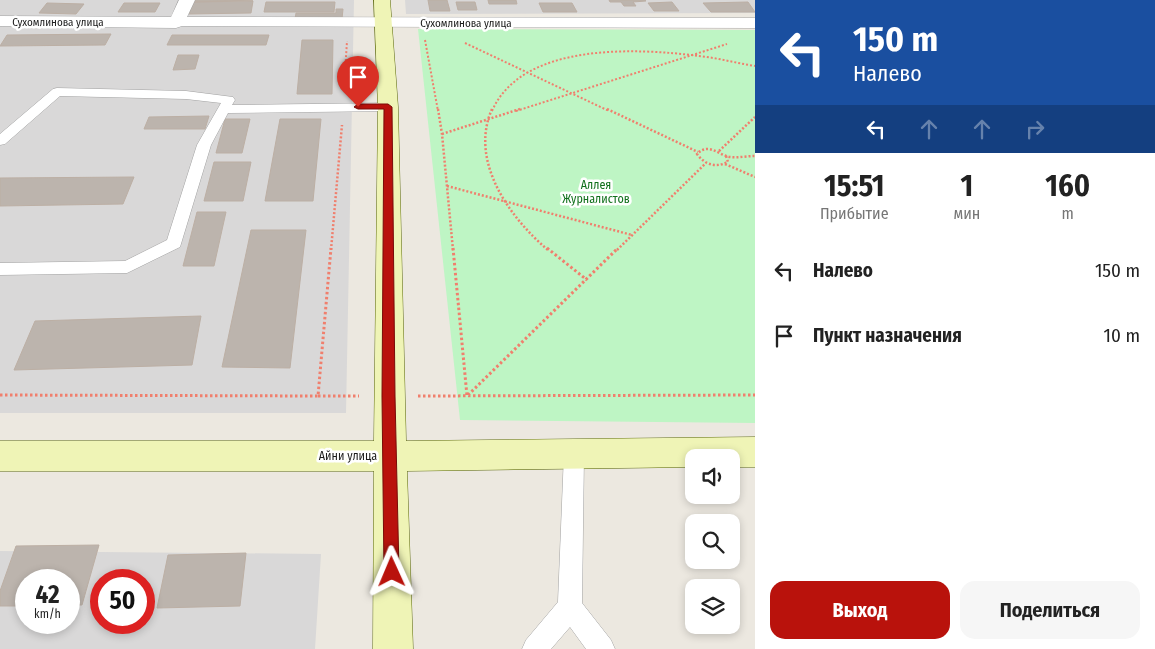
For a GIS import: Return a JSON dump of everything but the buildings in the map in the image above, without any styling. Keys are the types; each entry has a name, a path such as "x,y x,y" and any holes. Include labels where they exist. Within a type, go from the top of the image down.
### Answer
{"main road":[{"path":"382,11 388,107 389,396 393,649"},
{"name":"Айни улица","path":"0,456 390,456 755,452"}],"street":[{"path":"176,23 188,0"},
{"path":"2,24 20,7"},
{"name":"Сухомлинова улица","path":"2,24 348,23 382,11 422,23 755,23"}],"lane":[{"path":"0,141 57,92 186,94 229,100 204,145 174,243 127,267 0,269"},
{"path":"224,109 388,107"},
{"path":"535,649 570,607 574,454"},
{"path":"570,607 602,649"}],"path":[{"path":"318,396 343,107 348,23"},
{"path":"422,23 698,152 709,148 719,151 726,156 755,156"},
{"path":"422,23 442,134 468,396"},
{"path":"442,134 734,42"},
{"path":"586,280 543,246 519,221 494,184 485,157 486,121 497,98 527,72 547,62 569,56 623,52 692,55 755,66"},
{"path":"719,151 755,117"},
{"path":"698,152 698,157 706,163 717,166 725,164 755,177"},
{"path":"725,164 728,159 726,156"},
{"path":"468,396 706,163"},
{"path":"447,186 632,235"},
{"path":"0,395 755,395"}],"shaded area":[{"path":"0,0 354,0 346,413 0,413"},
{"path":"405,0 755,0 755,13 406,14"},
{"path":"0,551 321,554 315,649 0,649"}],"green space":[{"name":"Аллея Журналистов","path":"418,29 755,30 755,423 460,420"}],"route":[{"path":"358,107 388,107 392,572"}]}
